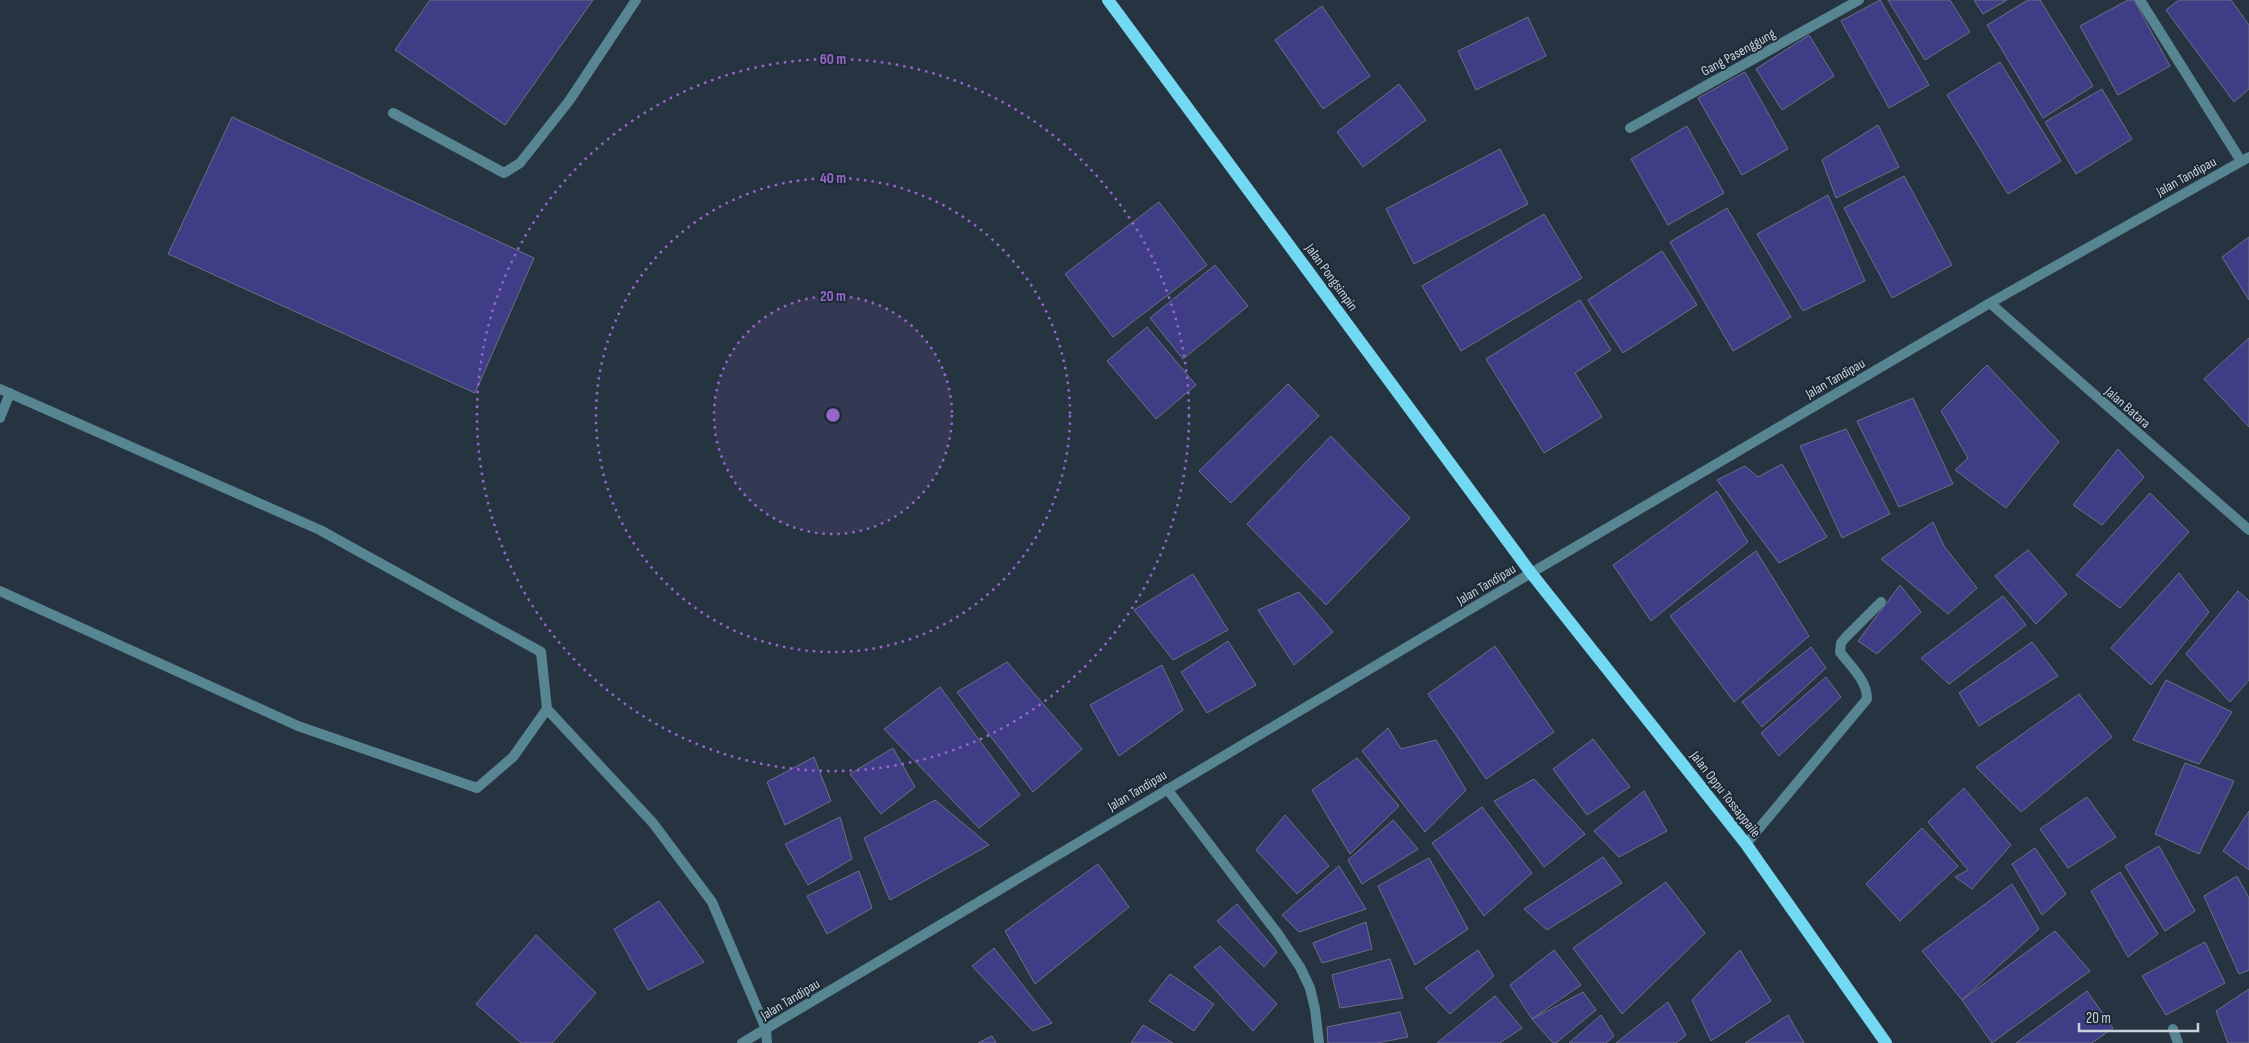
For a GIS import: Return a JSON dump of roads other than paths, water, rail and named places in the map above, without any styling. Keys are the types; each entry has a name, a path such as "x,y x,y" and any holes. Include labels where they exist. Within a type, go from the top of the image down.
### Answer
{"main road":[{"name":"Jalan Pongsimpin","path":"1108,0 1531,573"},
{"name":"Jalan Oppu Tossappaile","path":"1531,573 1746,844 1886,1043"}],"street":[{"path":"393,113 504,174 520,163 569,101 636,0"},
{"name":"Gang Pasenggung","path":"1630,128 1859,0"},
{"path":"2140,0 2245,159"},
{"name":"Jalan Tandipau","path":"742,1043 1531,573 1990,303 2245,159"},
{"name":"Jalan Batara","path":"1990,303 2249,530"},
{"path":"0,389 320,530 541,652 546,709 653,823 712,902 766,1030 767,1043"},
{"path":"0,418 10,393"},
{"path":"0,591 298,726 477,788 513,757 546,709"},
{"path":"1746,844 1867,699 1867,689 1864,682 1840,652 1841,643 1881,602"},
{"path":"1167,789 1278,934 1300,967 1312,995 1319,1043"},
{"path":"2173,1029 2178,1043"}]}
